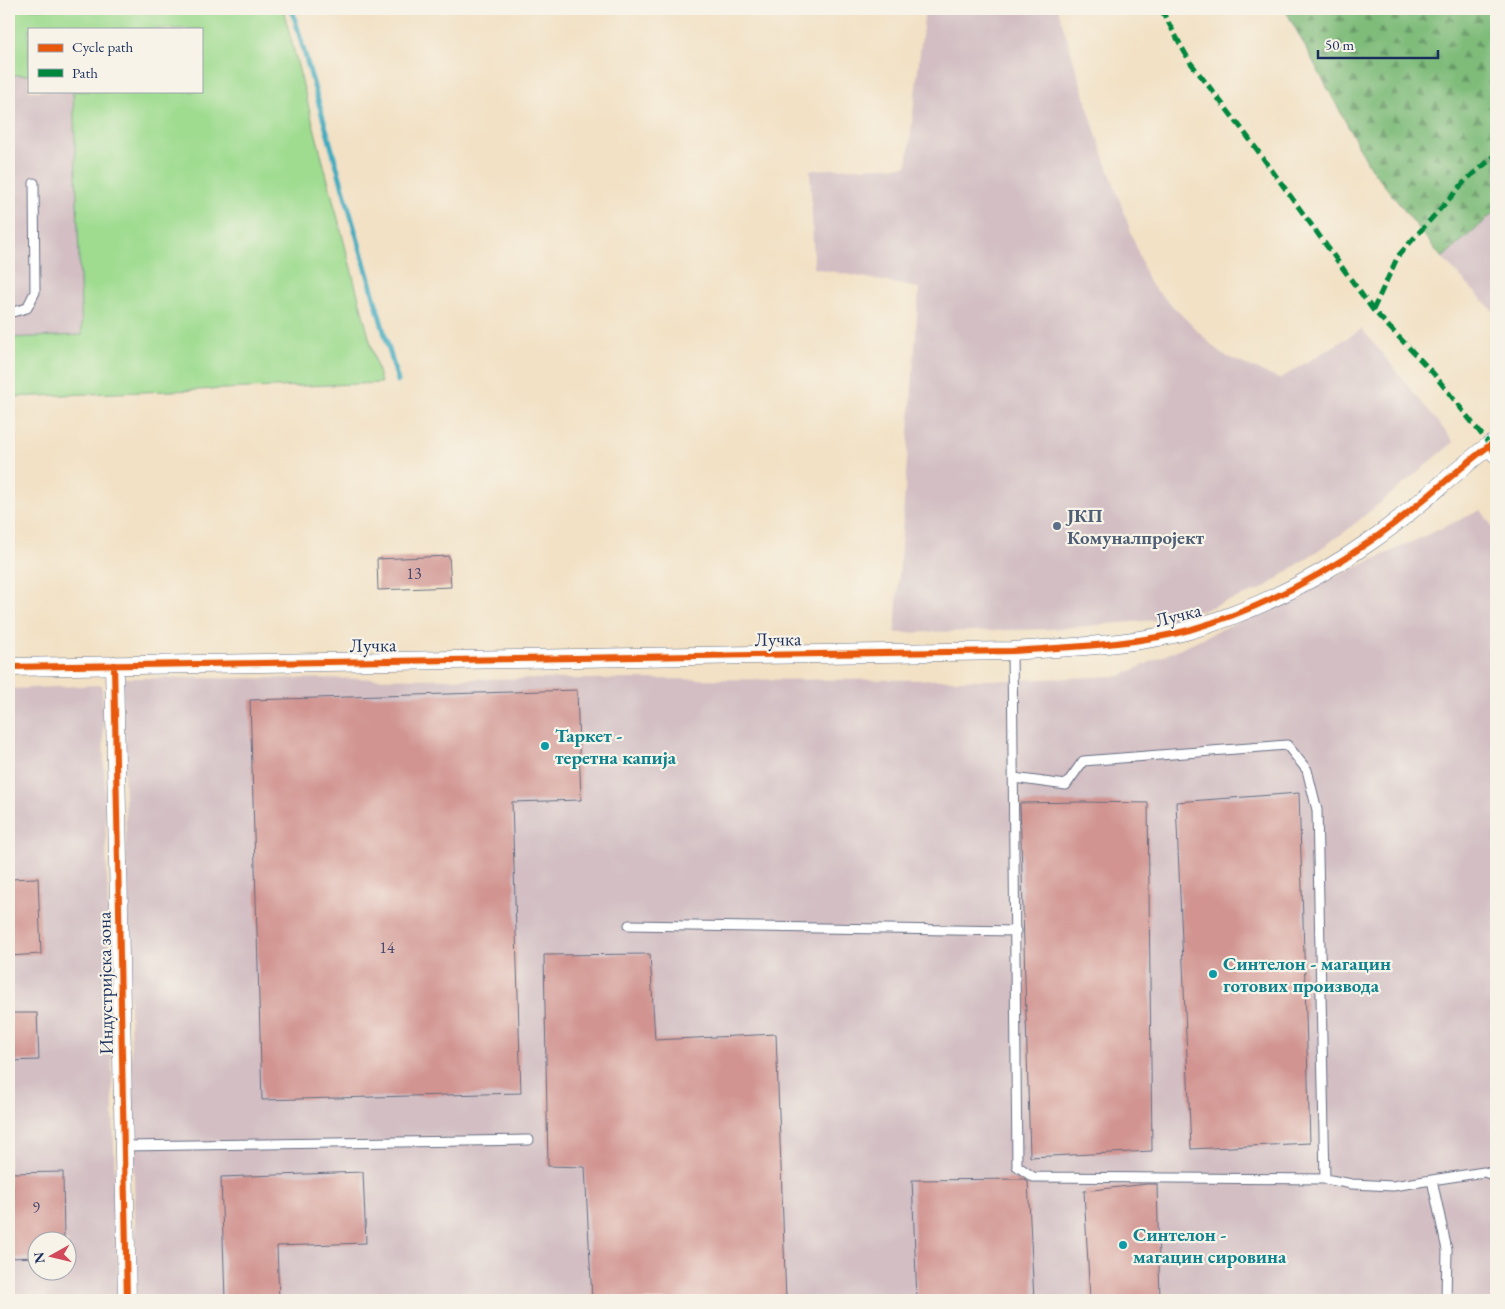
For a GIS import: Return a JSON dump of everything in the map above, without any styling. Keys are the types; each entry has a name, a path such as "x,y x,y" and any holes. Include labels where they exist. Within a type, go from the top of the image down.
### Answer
{"street":[{"name":"Лучка","path":"9,667 1012,651 1083,646 1179,632 1248,609 1323,573 1374,539 1493,449"},
{"name":"Индустријска зона","path":"114,665 127,1300"}],"lane":[{"path":"9,313 27,308 35,292 34,183"},
{"path":"1012,651 1017,1166 1033,1176 1325,1178 1352,1184 1393,1186 1484,1172 1496,1176"},
{"path":"1014,778 1066,784 1083,760 1287,745 1307,770 1317,810 1325,1178"},
{"path":"629,925 1016,931"},
{"path":"124,1146 529,1140"},
{"path":"1432,1180 1447,1250 1446,1300"}],"shaded area":[{"path":"925,9 1058,9 1096,134 1149,283 1221,354 1279,379 1362,329 1454,442 1346,531 1262,589 1180,618 1050,629 895,633 919,288 814,268 810,170 907,166"},
{"path":"9,75 28,75 28,92 73,92 82,335 9,338"},
{"path":"1496,211 1496,314 1442,258"},
{"path":"1481,510 1496,532 1496,1300 137,1300 122,678 1017,680 1120,676"},
{"path":"102,685 118,1300 9,1300 9,689"}],"green space":[{"path":"9,9 283,9 381,383 9,397 9,338 82,335 73,92 202,92 202,28 28,28 28,75 9,75"},
{"path":"1285,9 1496,9 1496,211 1442,258 1370,167"}],"building":[{"path":"449,556 451,587 378,590 377,559"},
{"path":"577,690 581,800 512,802 521,1093 262,1100 250,700"},
{"path":"1299,793 1310,1143 1191,1149 1176,802"},
{"path":"1020,803 1148,803 1152,1151 1030,1157"},
{"path":"38,878 41,954 9,956 9,879"},
{"path":"650,954 655,1040 776,1034 786,1300 592,1300 585,1167 548,1166 544,955"},
{"path":"9,1013 37,1013 39,1060 9,1061"},
{"path":"63,1172 64,1232 28,1232 28,1257 9,1258 9,1173"},
{"path":"363,1172 366,1243 277,1246 279,1300 225,1300 221,1177"},
{"path":"1025,1179 1028,1181 1034,1300 917,1300 912,1180"},
{"name":"Синтелон - магацин сировина","path":"1157,1184 1160,1300 1090,1300 1084,1191"}],"waterway":[{"path":"292,9 398,381"}],"marked path":[{"path":"1161,9 1190,62 1242,129 1373,310 1433,373 1490,445"},
{"path":"1373,310 1398,256 1467,179 1496,155"}],"cycle path":[{"path":"9,667 1012,651 1101,645 1146,639 1189,630 1213,622 1261,603 1307,581 1387,529 1490,445 1496,454"},
{"path":"114,665 127,1300"}],"place":[{"name":"ЈКП Комуналпројект","path":"1057,526"},
{"name":"Таркет - теретна капија","path":"545,746"},
{"name":"Синтелон - магацин готових производа","path":"1213,974"},
{"name":"Синтелон - магацин сировина","path":"1123,1245"}]}
